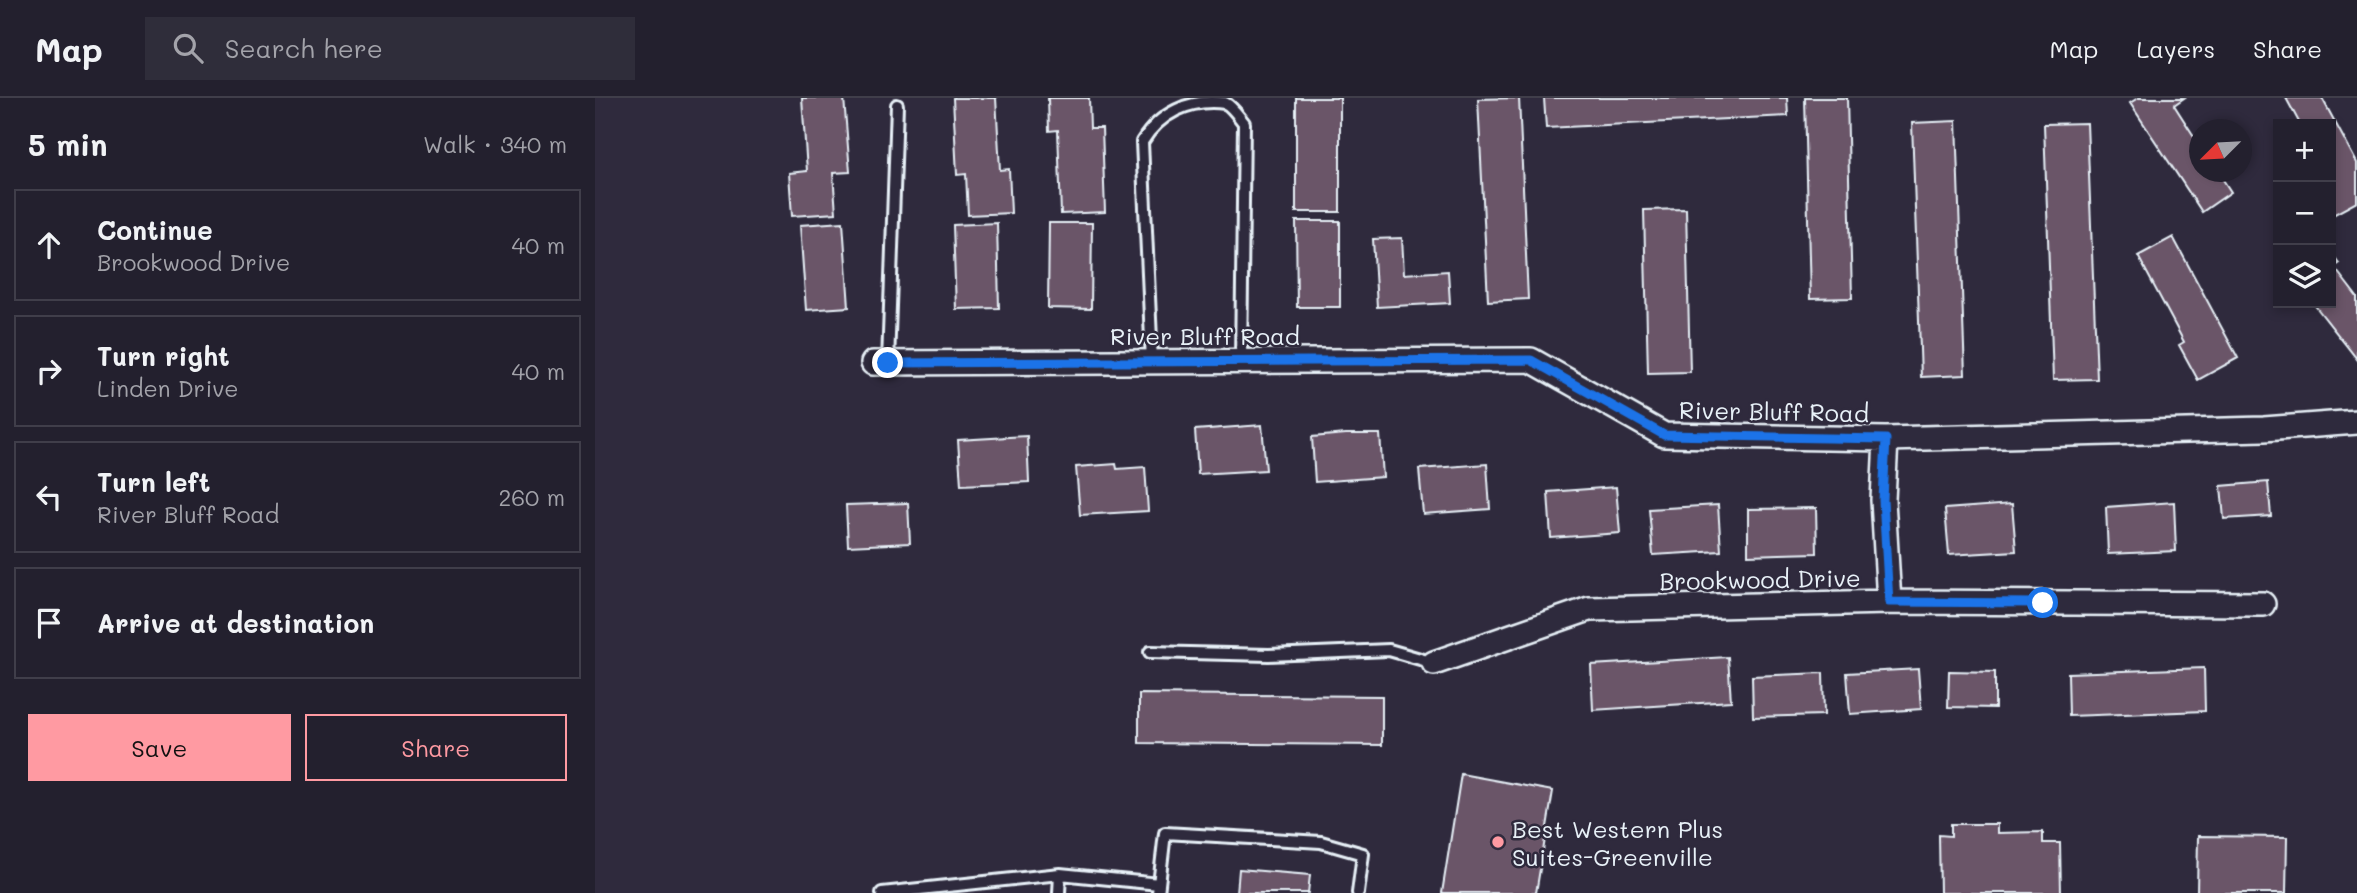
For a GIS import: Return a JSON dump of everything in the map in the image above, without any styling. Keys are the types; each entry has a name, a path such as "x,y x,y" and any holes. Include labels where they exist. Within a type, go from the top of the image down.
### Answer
{"street":[{"name":"River Bluff Road","path":"881,363 1531,360 1664,435 1886,439 2264,429 2357,422"},
{"path":"1886,439 1883,500 1889,602"},
{"name":"Brookwood Drive","path":"1434,663 1589,609 1889,602 2263,604"}],"lane":[{"path":"1152,362 1142,142 1154,122 1175,105 1202,99 1227,104 1244,123 1241,361"},
{"path":"881,363 897,105"},
{"path":"1150,652 1269,654 1389,650 1434,663"},
{"path":"882,893 1060,874 1159,888 1165,833 1321,842 1363,853 1358,893"},
{"path":"1059,893 1060,874"}],"building":[{"path":"802,98 844,98 850,172 833,173 836,213 792,216 789,173 807,171"},
{"path":"953,98 996,98 1000,170 1009,169 1011,213 968,215 966,174 957,175"},
{"path":"1048,98 1089,98 1090,128 1102,128 1105,212 1061,214 1058,130 1049,131"},
{"path":"1296,98 1340,98 1340,212 1296,212"},
{"path":"1519,98 1528,299 1488,301 1478,99"},
{"path":"1544,98 1787,98 1788,116 1546,128"},
{"path":"1805,98 1847,98 1852,298 1810,299"},
{"path":"2138,98 2184,98 2174,105 2189,128 2189,182 2224,182 2231,192 2202,212 2130,103"},
{"path":"2286,98 2322,98 2333,119 2297,119"},
{"path":"1956,121 1965,375 1921,377 1912,123"},
{"path":"2087,123 2097,379 2053,380 2044,124"},
{"path":"2336,124 2357,163 2357,202 2336,213"},
{"path":"1686,209 1690,372 1648,373 1644,210"},
{"path":"1296,221 1340,221 1340,307 1297,307"},
{"path":"843,222 849,307 806,310 800,225"},
{"path":"997,223 999,308 956,309 953,225"},
{"path":"1049,223 1092,223 1091,309 1048,308"},
{"path":"2173,237 2238,358 2198,380 2179,345 2184,342 2138,256"},
{"path":"1402,238 1404,274 1448,271 1450,303 1377,307 1373,239"},
{"path":"2336,270 2357,297 2357,359 2317,308 2336,308"},
{"path":"1262,425 1266,470 1198,474 1195,430"},
{"path":"1380,434 1383,477 1315,482 1312,437"},
{"path":"1027,436 1029,482 961,485 958,440"},
{"path":"1116,464 1117,469 1145,467 1148,511 1080,515 1076,467"},
{"path":"1487,464 1490,509 1423,514 1419,469"},
{"path":"2268,482 2271,516 2224,519 2221,486"},
{"path":"1616,487 1620,533 1551,538 1548,492"},
{"path":"2174,502 2176,551 2108,554 2106,507"},
{"path":"908,503 910,543 848,546 846,505"},
{"path":"2012,504 2016,551 1949,555 1945,509"},
{"path":"1718,505 1721,551 1653,555 1649,509"},
{"path":"1816,508 1817,553 1748,555 1748,509"},
{"path":"1728,657 1731,701 1593,710 1591,665"},
{"path":"2204,668 2205,711 2069,716 2068,673"},
{"path":"1918,669 1921,709 1850,714 1847,673"},
{"path":"1949,671 1995,672 1995,708 1948,707"},
{"path":"1823,673 1824,715 1753,717 1752,676"},
{"path":"1139,694 1382,696 1382,745 1139,743"},
{"name":"Best Western Plus Suites-Greenville","path":"1461,774 1553,791 1536,893 1442,893"},
{"path":"1951,824 1997,824 1997,833 2043,832 2043,843 2060,843 2061,893 1940,893 1939,835 1951,836"},
{"path":"2198,836 2287,837 2286,893 2197,893"},
{"path":"1239,869 1310,875 1308,893 1237,893"}],"place":[{"name":"Best Western Plus Suites-Greenville","path":"1498,842"}],"route":[{"path":"888,363 1531,360 1664,435 1886,439 1883,500 1889,602 2043,603"}]}
